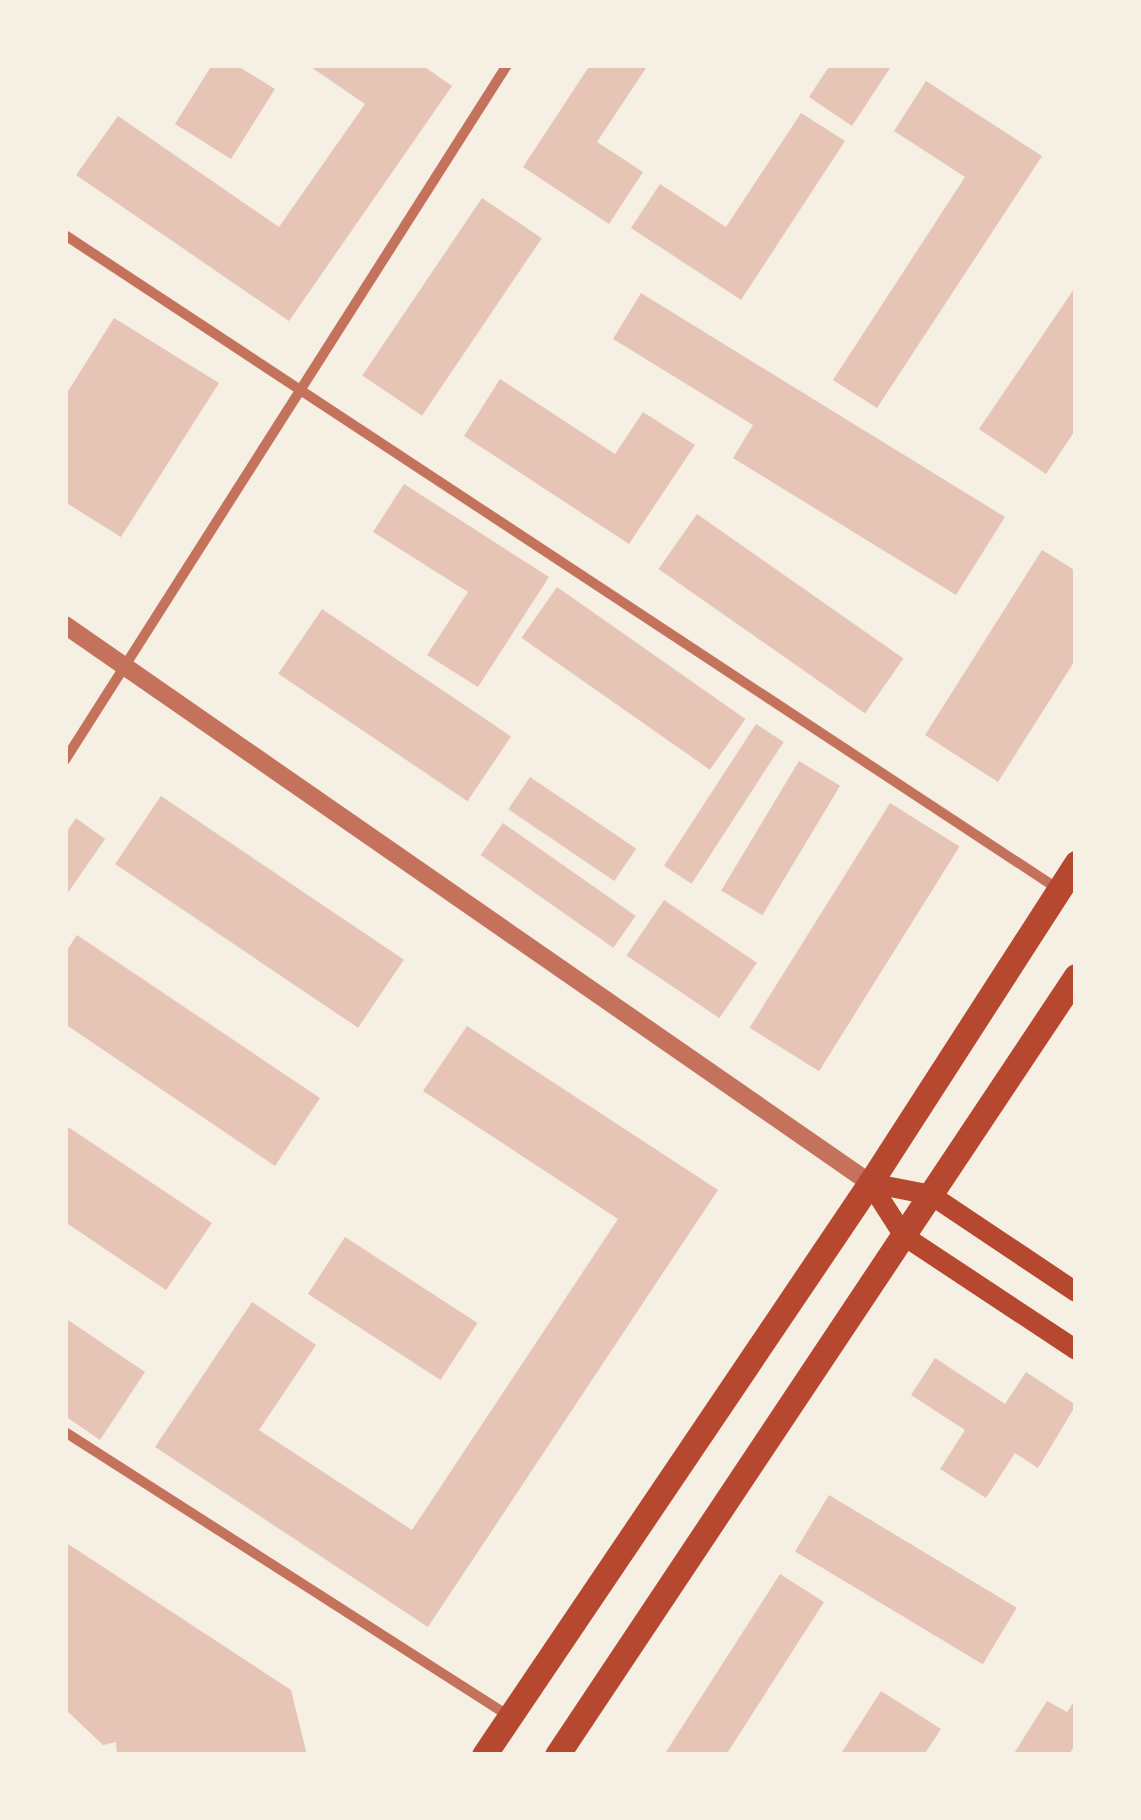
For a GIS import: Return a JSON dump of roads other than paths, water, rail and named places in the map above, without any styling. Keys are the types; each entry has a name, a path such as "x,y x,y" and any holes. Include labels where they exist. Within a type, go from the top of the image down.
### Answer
{"main road":[{"path":"484,1755 870,1183 1076,863"},
{"path":"561,1754 1076,976"},
{"path":"870,1183 931,1195 1076,1292"},
{"path":"870,1183 904,1236 1076,1350"}],"street":[{"path":"65,760 128,669 507,65"},
{"path":"65,235 1059,890"},
{"path":"65,625 870,1183"},
{"path":"65,1432 509,1716"}]}
